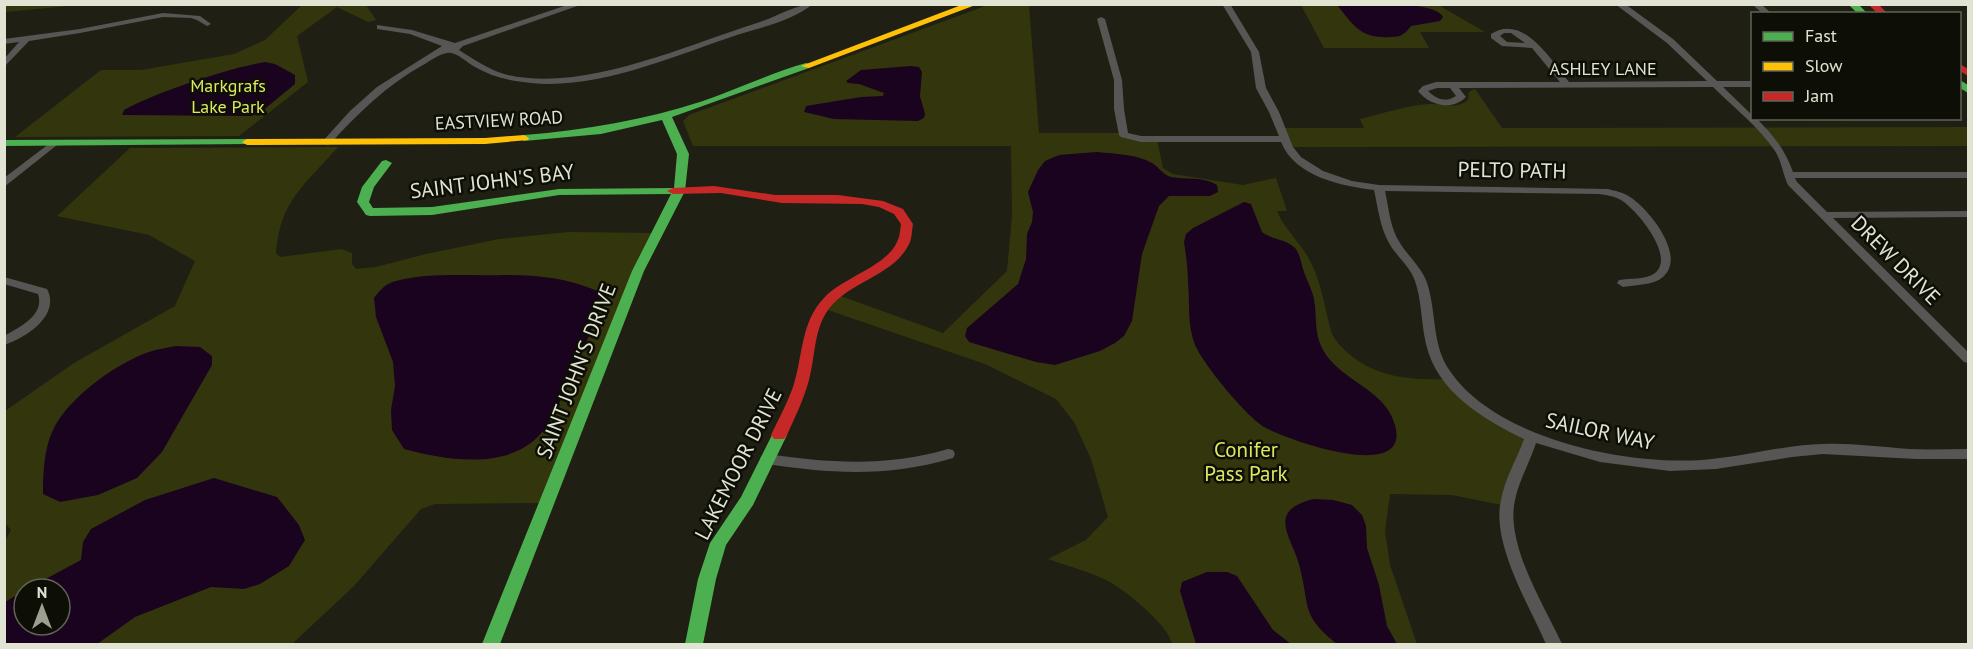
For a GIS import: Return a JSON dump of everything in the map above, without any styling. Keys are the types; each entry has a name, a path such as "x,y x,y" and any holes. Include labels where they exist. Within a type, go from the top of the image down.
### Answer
{"street":[{"path":"327,142 370,95 395,76 451,48 579,4"},
{"path":"380,27 412,33 451,48 486,70 507,77 538,80 580,77 647,63 776,19 809,4"},
{"name":"EASTVIEW ROAD","path":"4,143 533,139 598,131 666,116 719,99 974,4"},
{"name":"PELTO PATH","path":"1226,4 1255,52 1262,88 1284,139 1296,159 1318,173 1350,184 1379,188 1594,190 1615,194 1636,206 1659,237 1667,258 1662,271 1657,276 1623,283"},
{"name":"DREW DRIVE","path":"1619,4 1655,28 1751,120"},
{"path":"4,42 163,15 191,16 200,18 207,24"},
{"path":"1101,19 1118,80 1122,131 1128,137 1141,140 1284,139"},
{"path":"4,65 26,39"},
{"path":"1534,46 1566,84"},
{"name":"ASHLEY LANE","path":"1453,85 1751,84"},
{"name":"SAINT JOHN'S DRIVE","path":"491,645 638,271 679,191 683,154 666,116"},
{"name":"DREW DRIVE","path":"1751,120 1778,146 1792,183 1968,359"},
{"path":"4,184 54,142"},
{"name":"SAINT JOHN'S BAY","path":"386,163 364,195 363,202 370,212 432,211 558,192 679,191"},
{"path":"1788,175 1968,175"},
{"name":"SAILOR WAY","path":"1379,188 1394,241 1421,281 1431,346 1437,363 1461,393 1478,407 1532,436 1608,457 1668,465 1700,465 1768,454 1823,449 1909,454 1968,454"},
{"name":"LAKEMOOR DRIVE","path":"679,191 736,191 786,200 870,200 890,206 905,219 905,236 895,254 882,265 843,287 828,300 818,315 812,331 801,384 745,505 718,543 694,645"},
{"name":"DREW DRIVE","path":"1822,214 1968,214"},
{"path":"4,280 43,292 47,298 46,307 32,324 4,341"},
{"path":"1532,436 1510,492 1506,511 1507,531 1512,548 1554,645"},
{"path":"767,459 813,466 907,466 948,454"}],"green space":[{"path":"5,4 79,4 79,5 5,12"},
{"name":"Markgrafs Lake Park","path":"302,5 366,5 376,20 368,22 337,7 297,36 308,82 239,136 15,137 101,70 141,70 234,54 265,40"},
{"name":"Conifer Pass Park","path":"988,5 1029,5 1039,133 1123,133 1157,139 1163,168 1173,174 1243,185 1276,178 1287,211 1277,211 1312,265 1321,289 1331,331 1343,348 1371,368 1395,376 1448,379 1461,393 1532,436 1507,506 1452,495 1390,494 1385,531 1390,565 1417,644 1172,644 1169,636 1155,618 1114,584 1085,571 1048,559 1086,540 1108,517 1091,459 1074,422 1056,399 985,364 822,308 835,294 943,333 1007,271 1012,216 1011,146 693,146 683,121 689,115"},
{"path":"1301,5 1438,5 1485,32 1420,32 1429,48 1324,48"},
{"path":"1475,89 1502,128 1968,127 1968,146 1288,147 1280,128 1364,128 1360,119 1414,106 1459,105 1468,100 1469,92"},
{"path":"338,147 305,183 289,206 278,235 276,253 280,257 342,249 352,253 352,264 356,269 376,267 499,239 568,232 658,233 547,503 435,504 421,509 354,586 292,644 5,644 5,541 11,530 5,523 5,411 74,363 175,306 195,261 149,235 57,216 130,148"}],"shaded area":[{"path":"1337,5 1411,5 1437,12 1443,17 1440,21 1411,26 1400,36 1372,36 1359,30"},
{"path":"265,62 275,64 295,75 295,84 261,112 251,116 122,115 124,110 173,88"},
{"path":"919,67 922,72 920,96 925,114 924,118 918,121 834,119 804,112 806,106 861,97 883,96 884,93 846,81 861,70"},
{"path":"1097,152 1139,158 1152,163 1171,177 1212,182 1217,185 1218,192 1210,196 1169,196 1159,206 1142,254 1132,321 1124,336 1115,343 1100,351 1055,365 1036,362 969,342 965,336 967,328 1018,284 1026,259 1027,234 1032,222 1033,212 1028,192 1038,170 1045,161 1059,155"},
{"path":"1244,202 1251,204 1262,232 1291,245 1298,253 1314,299 1319,342 1329,359 1371,392 1388,410 1394,422 1396,441 1386,452 1369,455 1346,454 1298,441 1266,428 1238,403 1200,354 1192,337 1190,322 1184,242 1186,234 1193,228"},
{"path":"436,275 553,278 600,292 602,300 589,336 551,420 533,441 517,451 499,457 461,459 404,449 392,430 391,410 395,386 393,362 376,317 374,298 389,283 408,278"},
{"path":"176,346 200,347 212,356 212,365 162,452 137,478 98,495 60,502 43,494 48,445 53,430 69,406 122,364 149,352"},
{"path":"214,478 277,497 299,525 305,540 289,566 260,584 244,589 211,587 135,617 97,644 5,644 5,602 12,598 12,637 72,637 72,577 49,577 81,560 83,542 91,529 145,500"},
{"path":"1314,499 1333,500 1352,505 1362,515 1366,526 1367,548 1379,585 1387,626 1397,644 1337,644 1317,626 1312,618 1297,557 1288,536 1286,518 1290,511 1299,504"},
{"path":"1207,572 1227,572 1237,576 1273,630 1291,644 1196,644 1180,591 1182,582"}],"traffic: fast":[{"path":"1852,4 1862,12"},
{"path":"524,138 631,125 707,103 806,66"},
{"path":"1961,84 1968,90"},
{"path":"491,644 638,271 679,191 683,154 666,116"},
{"path":"4,143 247,142"},
{"path":"386,163 368,187 363,202 370,212 432,211 559,192 673,191"},
{"path":"694,644 707,579 718,543 747,501 779,435"}],"traffic: slow":[{"path":"806,66 974,4"},
{"path":"247,142 485,141 524,138"}],"traffic: jam":[{"path":"1872,4 1882,12"},
{"path":"1961,68 1968,73"},
{"path":"673,191 721,189 782,199 862,200 899,212 907,224 904,241 897,252 877,268 840,290 816,318 800,388 779,435"}]}
